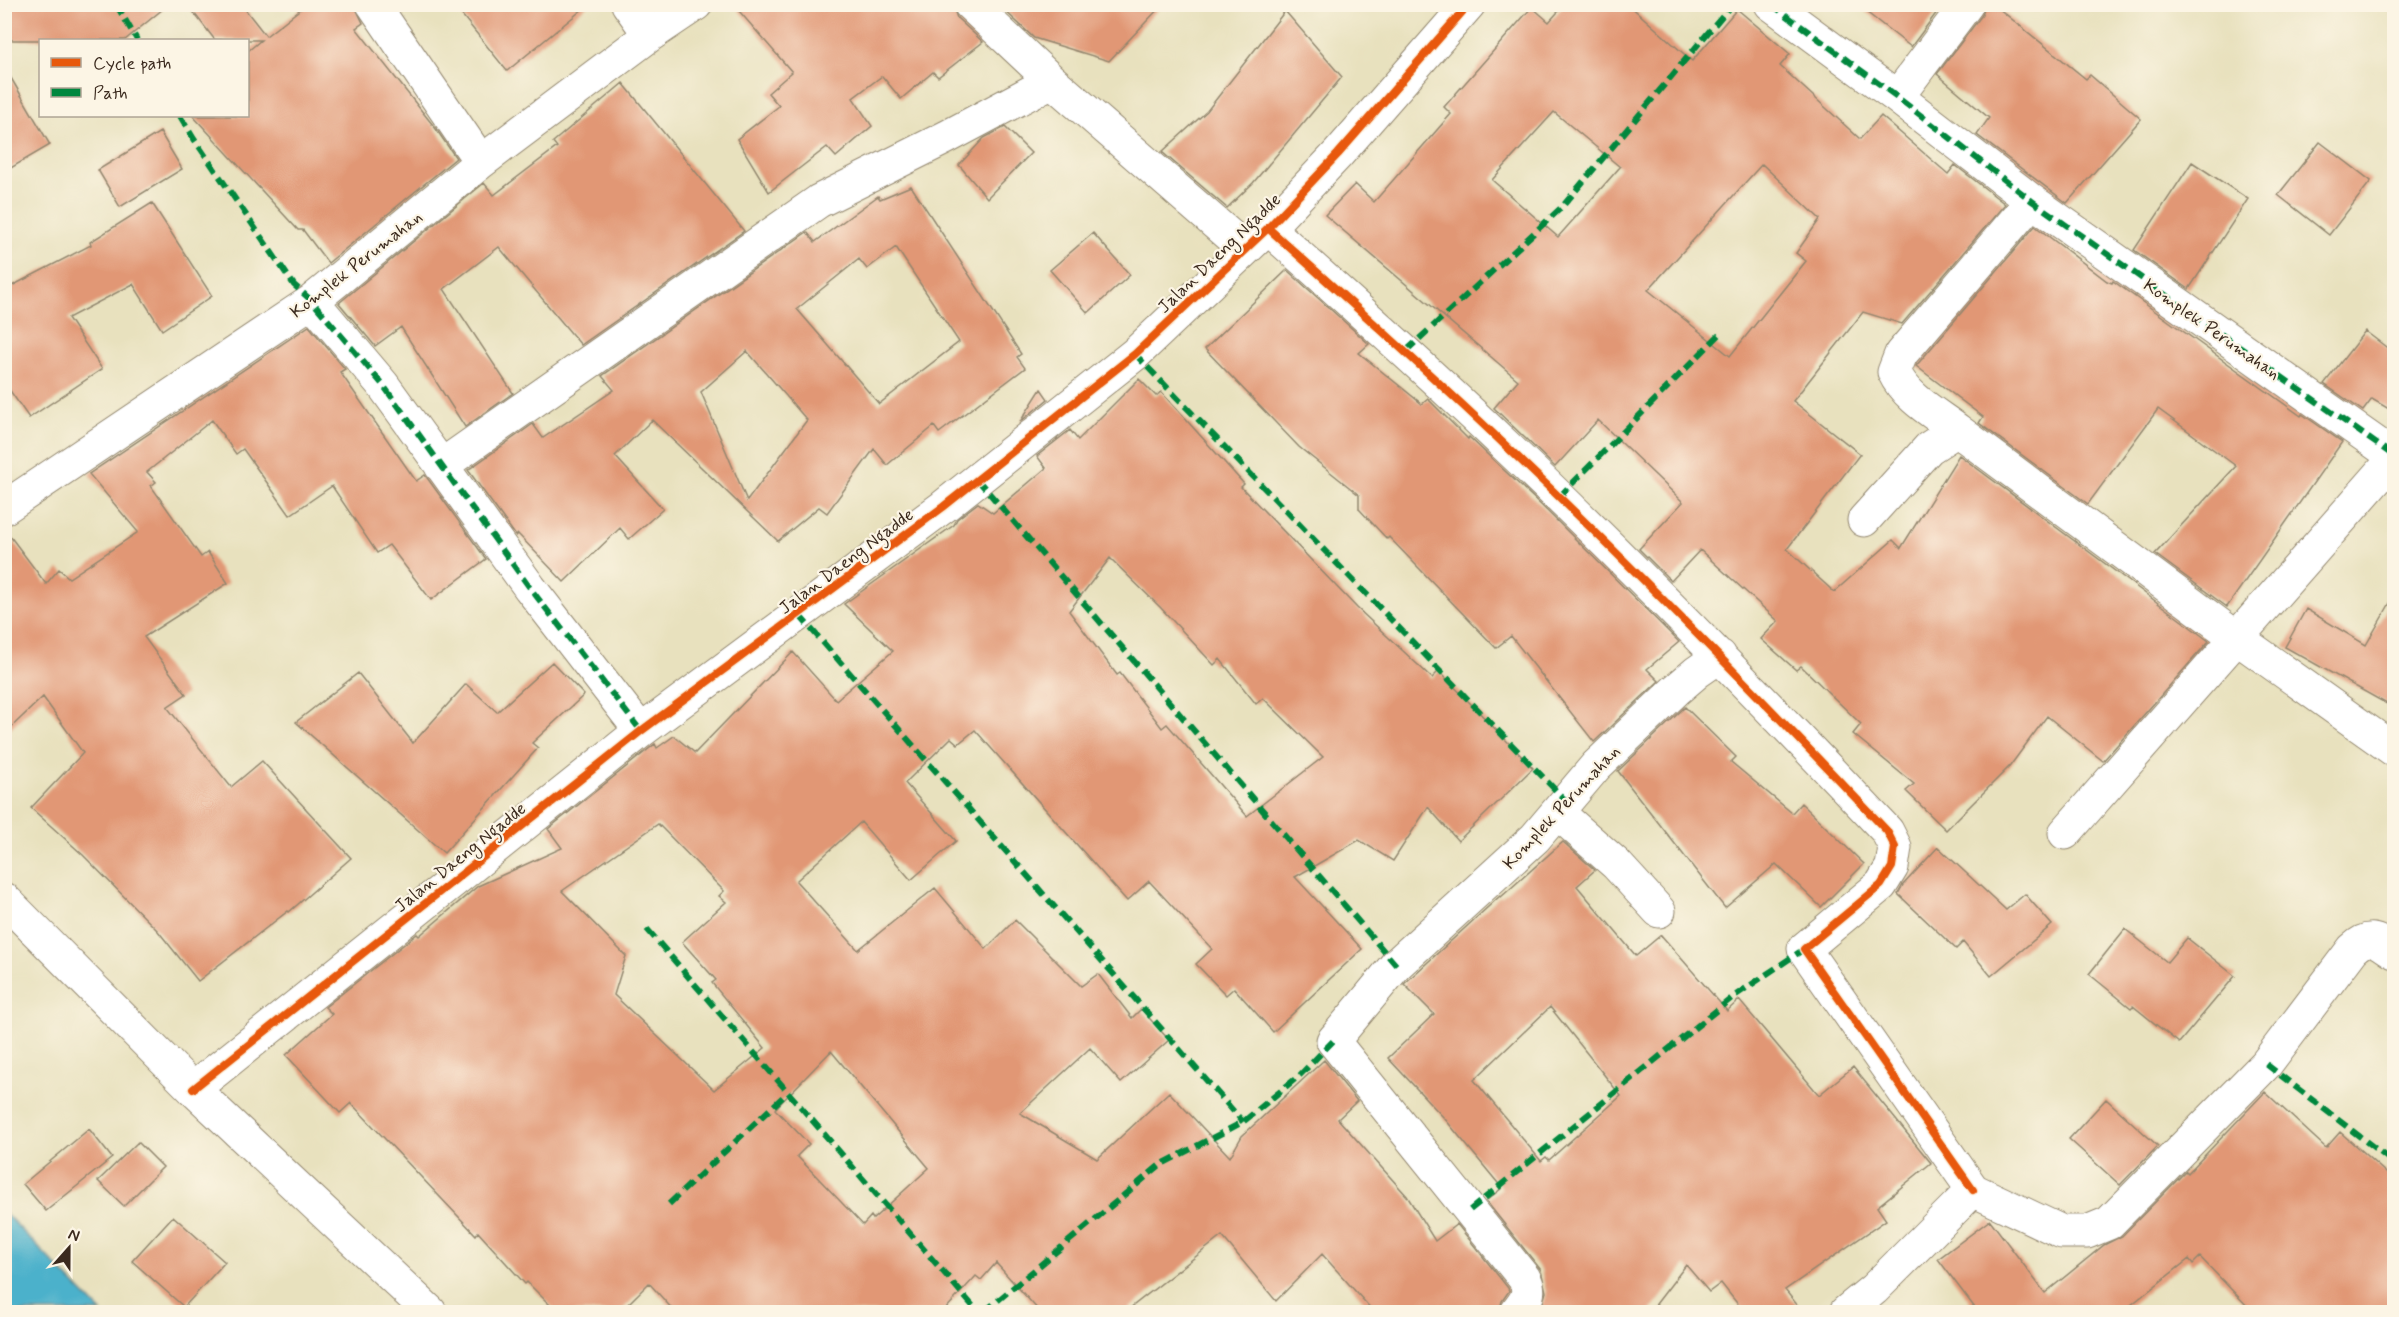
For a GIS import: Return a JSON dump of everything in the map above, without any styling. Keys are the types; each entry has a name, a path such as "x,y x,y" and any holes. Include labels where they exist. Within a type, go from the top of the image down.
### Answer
{"street":[{"path":"373,4 481,162"},
{"path":"628,4 650,35"},
{"name":"Komplek Perumahan","path":"5,506 312,301 481,162 650,35 696,4"},
{"path":"970,4 1052,81 1406,351 1720,656 1887,831 1895,847 1892,867 1881,885 1804,949 1973,1190 2062,1232 2087,1232 2109,1223 2266,1064 2362,940 2371,939 2394,952"},
{"name":"Jalan Daeng Ngadde","path":"193,1089 641,731 944,507 1135,354 1257,238 1338,154 1468,4"},
{"name":"Komplek Perumahan","path":"1771,4 1897,97 2031,201 2394,457"},
{"path":"1897,97 1967,4"},
{"path":"441,466 819,201 1052,81"},
{"path":"2031,201 1901,354 1894,372 1899,382 1908,393 2236,638 2394,750"},
{"path":"312,301 383,385 530,588 641,731"},
{"path":"1864,520 1929,448 1957,430"},
{"path":"2065,833 2394,457"},
{"name":"Komplek Perumahan","path":"1517,1312 1526,1301 1529,1291 1524,1278 1333,1041 1396,965 1535,838 1596,766 1676,690 1720,656"},
{"path":"1557,812 1616,864 1659,911"},
{"path":"4,899 193,1089 430,1312"},
{"path":"1846,1312 1874,1290 1973,1190"}],"water":[{"path":"5,1213 101,1312 5,1312"}],"building":[{"path":"4,4 169,4 126,39 4,40"},
{"path":"187,4 241,4 266,36 307,4 354,4 363,23 356,28 436,129 456,158 328,263 303,230 298,230 194,117 249,117 249,50 261,40 214,39"},
{"path":"453,4 589,4 507,71"},
{"path":"733,4 952,4 957,18 983,42 938,77 933,72 901,99 882,76 853,98 872,126 836,157 827,147 769,192 737,139 779,106 768,93 792,72"},
{"path":"998,4 1163,4 1109,61 1034,38"},
{"path":"1565,4 1628,4 1692,61 1737,9 1790,54 1780,66 1860,139 1881,116 1948,174 1955,165 2005,204 1902,324 1863,312 1793,401 1860,454 1787,549 1834,592 1893,540 1901,548 1959,455 2209,641 2103,761 2047,716 2010,766 1946,830 1906,791 1914,784 1853,734 1861,724 1801,666 1796,670 1761,639 1778,621 1700,550 1671,581 1639,549 1683,502 1598,420 1555,467 1494,408 1518,380 1325,215 1355,184 1374,202 1451,114 1444,107 1532,7 1549,22","holes":["1554,112 1620,167 1558,237 1492,180","1762,164 1820,219 1796,253 1806,261 1730,356 1648,290"]},
{"path":"1856,4 1943,4 1911,47"},
{"path":"1985,4 1993,4 2086,79 2090,75 2141,119 2067,203 1977,135 1989,118 1937,74 1982,15"},
{"path":"1285,11 1342,77 1253,183 1227,208 1162,152 1207,111"},
{"path":"4,66 50,145 4,172"},
{"path":"623,83 744,231 581,345 499,247 444,289 513,393 465,427 401,327 375,346 339,303 484,183 494,195 557,147 553,142"},
{"path":"1005,127 1031,153 987,198 959,165 984,138"},
{"path":"160,132 182,169 120,207 98,170"},
{"path":"2320,142 2371,181 2329,235 2278,195"},
{"path":"2192,162 2248,199 2189,289 2134,250"},
{"path":"911,186 1021,354 1017,357 1025,368 939,433 934,426 887,465 874,449 827,513 819,507 778,541 652,420 615,456 663,509 629,539 620,528 564,582 518,534 516,536 468,470 533,424 543,438 614,390 602,376 807,232 815,242 878,196 880,199","holes":["896,247 959,342 879,404 797,309 859,259 867,269","747,351 807,420 747,501 701,392"]},
{"path":"152,203 212,296 162,330 133,284 68,318 102,369 29,418 4,382 4,290 91,245 90,242"},
{"path":"2035,226 2107,281 2112,283 2113,281 2301,416 2302,414 2342,442 2227,607 2155,554 2236,466 2158,409 2088,504 1979,423 1983,417 1916,366"},
{"path":"1093,233 1130,275 1088,313 1050,270"},
{"path":"1287,270 1369,344 1359,353 1422,404 1428,399 1542,506 1679,642 1647,669 1659,681 1594,742 1511,636 1496,648 1359,509 1359,495 1299,447 1205,349"},
{"path":"309,326 345,369 340,372 416,481 425,475 486,559 431,600 389,545 377,553 332,486 290,515 243,449 236,454 212,420 147,472 156,482 151,486 201,557 208,552 228,583 144,637 186,694 167,707 231,787 262,761 351,858 289,912 198,981 158,931 83,855 31,808 83,753 43,697 4,734 4,528 46,584 59,569 69,578 138,532 89,474"},
{"path":"2365,331 2394,353 2394,412 2372,399 2363,411 2324,384"},
{"path":"1139,379 1156,396 1161,392 1244,484 1241,487 1357,608 1432,678 1439,671 1533,768 1458,841 1428,807 1393,861 1359,840 1295,877 1362,949 1273,1032 1234,988 1226,995 1196,964 1212,949 1149,881 1127,901 975,730 958,744 951,738 905,783 956,841 911,880 861,822 796,881 858,950 935,888 986,949 1015,920 1081,986 1098,974 1132,1018 1141,1009 1169,1040 1121,1083 1090,1048 1020,1113 1097,1159 1169,1092 1230,1157 1242,1136 1324,1060 1357,1101 1338,1119 1407,1196 1435,1241 1457,1224 1508,1288 1509,1291 1502,1301 1499,1312 1374,1312 1322,1254 1276,1301 1222,1236 1125,1312 1040,1312 996,1263 981,1280 976,1276 943,1312 675,1312 649,1283 620,1312 557,1312 527,1282 525,1284 478,1232 476,1235 351,1103 340,1113 286,1055 332,1014 325,1007 417,934 419,936 478,886 562,848 548,829 655,744 657,748 674,736 695,753 793,652 836,700 893,651 844,604 954,525 957,519 978,503 993,513 1046,468 1037,456 1070,430 1078,440","holes":["1110,558 1214,665 1220,659 1256,704 1263,698 1323,757 1247,816 1167,724 1162,728 1120,673 1117,675 1069,611","658,824 724,891 719,896 726,902 682,942 716,980 712,983 765,1048 714,1090 614,995 626,956 562,891","831,1051 929,1168 873,1219 871,1216 863,1225 797,1156 809,1144 775,1109"]},
{"path":"1041,389 1048,399 1020,422"},
{"path":"2394,596 2394,708 2285,647 2306,609 2366,645"},
{"path":"552,662 584,695 532,743 538,748 444,853 296,722 358,673 413,743 466,684 497,712"},
{"path":"1685,707 1736,757 1731,762 1792,813 1801,803 1864,864 1821,907 1776,864 1725,908 1618,771"},
{"path":"1563,842 1595,870 1577,886 1636,956 1661,935 1727,1011 1739,1000 1819,1095 1853,1067 1931,1163 1877,1207 1886,1220 1785,1290 1803,1312 1744,1312 1721,1283 1709,1292 1686,1265 1650,1312 1540,1312 1546,1292 1541,1270 1486,1201 1502,1188 1445,1119 1388,1058 1434,1014 1404,984","holes":["1550,1007 1621,1096 1549,1160 1546,1157 1541,1161 1474,1080"]},
{"path":"1938,847 2006,910 2025,894 2052,925 1991,976 1963,942 1956,949 1898,894 1903,885"},
{"path":"2125,929 2167,962 2187,938 2235,976 2179,1043 2089,974"},
{"path":"2265,1092 2326,1148 2340,1132 2394,1180 2394,1312 2253,1312 2200,1257 2193,1264 2189,1259 2122,1312 1978,1312 1938,1259 1990,1220 2045,1293 2104,1245 2122,1236 2186,1171 2188,1173"},
{"path":"2106,1099 2158,1146 2120,1185 2069,1139"},
{"path":"89,1129 112,1158 46,1211 23,1184"},
{"path":"138,1142 163,1167 124,1206 98,1181"},
{"path":"173,1216 225,1262 184,1307 132,1261"}],"marked path":[{"path":"116,4 136,39"},
{"path":"1406,351 1562,207 1732,4"},
{"path":"1771,4 2032,201 2394,456"},
{"path":"181,117 294,285 312,301 383,385 530,588 641,731"},
{"path":"1559,497 1722,332"},
{"path":"1135,354 1566,801"},
{"path":"977,479 1396,965"},
{"path":"799,615 1243,1122"},
{"path":"647,929 978,1312"},
{"path":"1470,1210 1733,997 1804,949"},
{"path":"984,1312 1160,1165 1243,1122 1300,1075 1333,1041"},
{"path":"2266,1064 2394,1163"},
{"path":"669,1204 787,1093"}],"cycle path":[{"path":"193,1089 641,731 943,507 1135,354 1268,228 1338,154 1469,4"},
{"path":"1268,228 1418,363 1555,493 1699,636 1887,831 1895,847 1892,867 1881,885 1804,949 1973,1190"}]}
